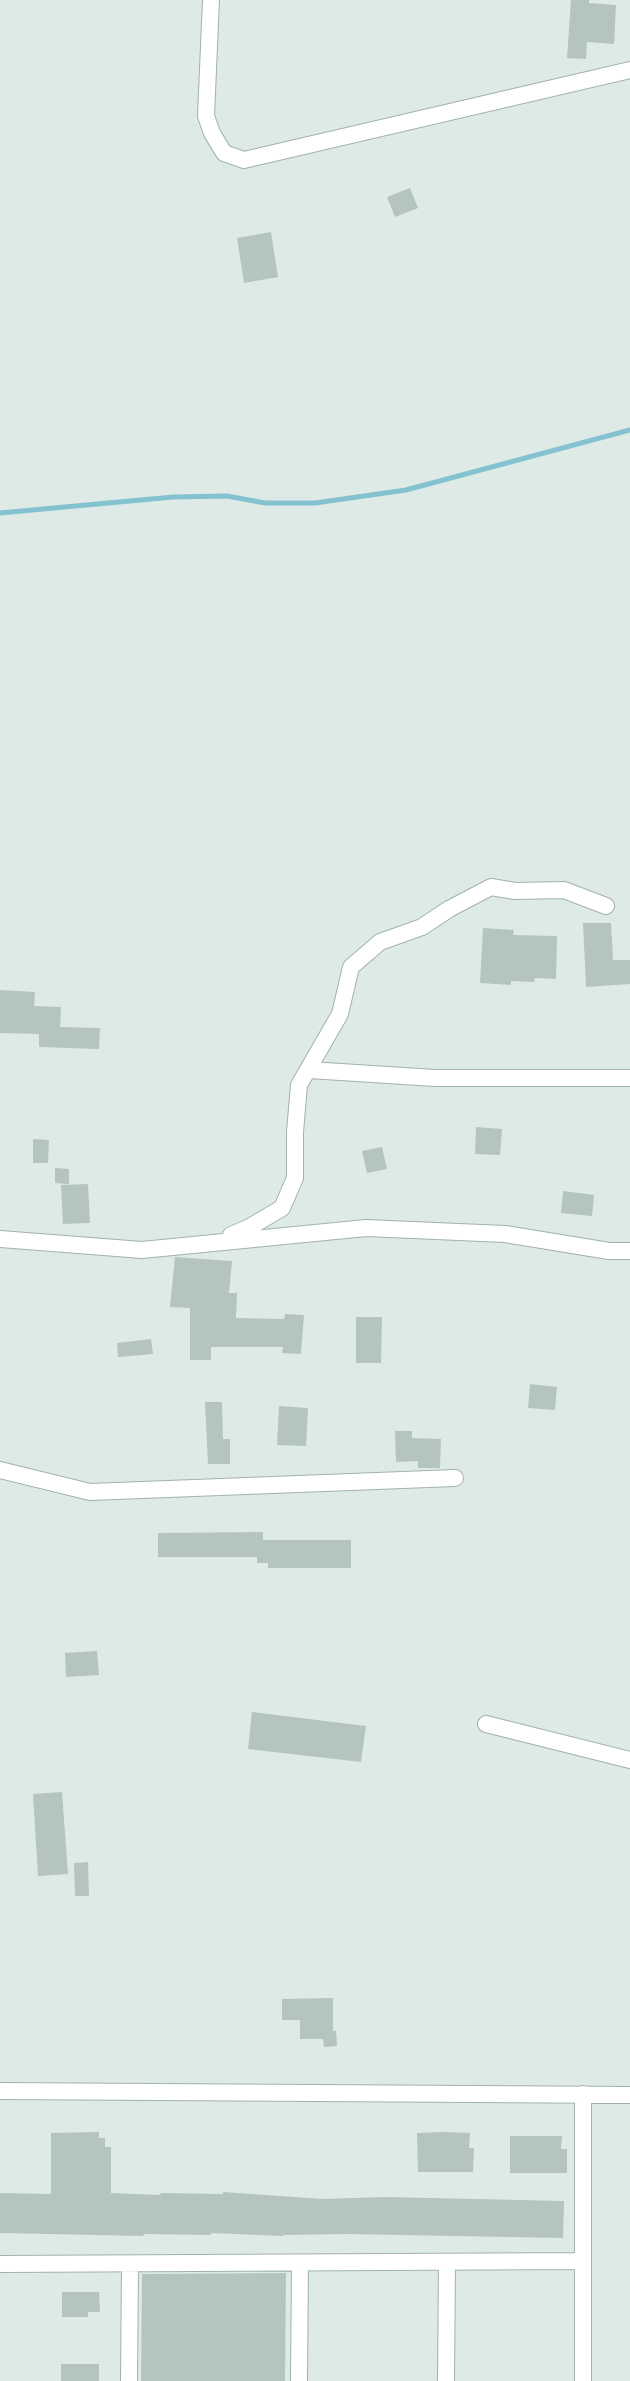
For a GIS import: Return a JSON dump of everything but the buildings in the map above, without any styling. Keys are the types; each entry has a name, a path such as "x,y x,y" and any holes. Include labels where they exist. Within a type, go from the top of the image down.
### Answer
{"street":[{"path":"211,0 206,116 212,133 224,153 244,160 630,70"},
{"path":"210,1242 248,1228 282,1208 295,1178 298,1085 309,1070 340,1014 351,967 380,942 422,927 449,909 491,887 515,891 564,890 606,906"},
{"path":"309,1070 435,1078 630,1078"},
{"path":"0,1239 142,1250 366,1228 505,1234 609,1251 630,1251"},
{"path":"0,1470 90,1492 455,1478"},
{"path":"486,1724 630,1760"},
{"path":"0,2091 630,2095"},
{"path":"583,2094 583,2381"},
{"path":"0,2264 583,2261"},
{"path":"446,2381 447,2262"},
{"path":"299,2381 300,2263"},
{"path":"129,2381 130,2264"}],"waterway":[{"path":"0,513 173,497 227,496 265,503 315,503 406,490 630,430"}]}
